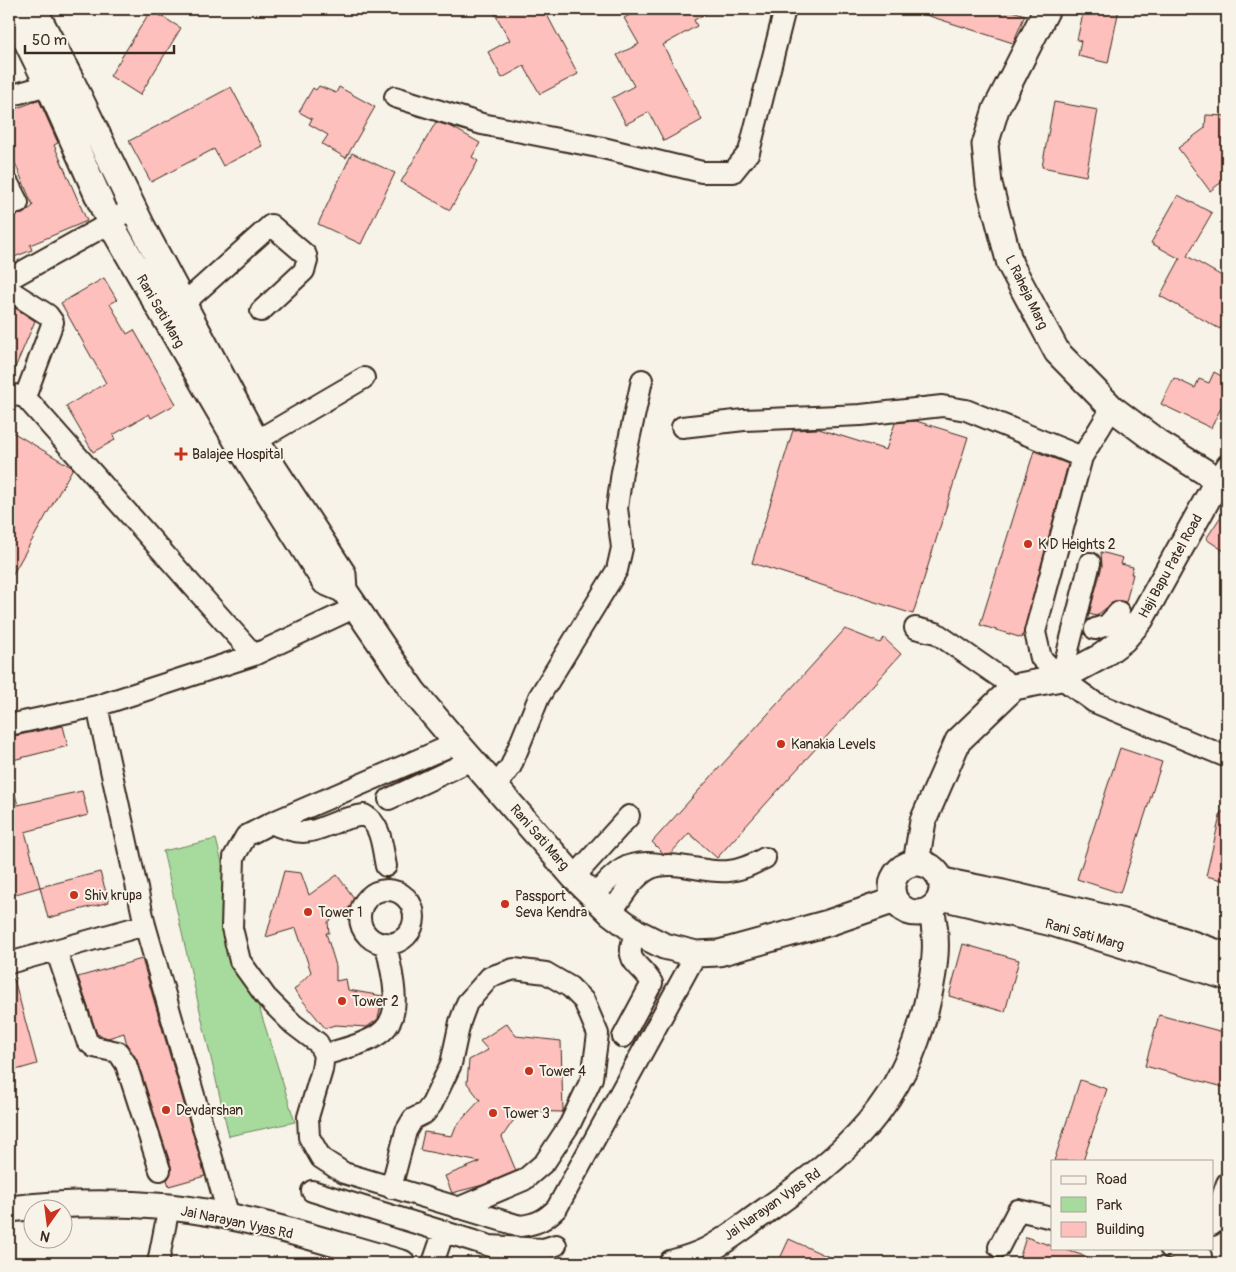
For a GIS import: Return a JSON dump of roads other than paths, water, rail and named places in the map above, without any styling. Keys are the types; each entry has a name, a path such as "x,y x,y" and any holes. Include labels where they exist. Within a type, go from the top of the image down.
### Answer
{"street":[{"name":"Rani Sati Marg","path":"11,9 60,82 132,207 175,312 325,582 350,598 413,691 574,877 602,905 636,932 664,946 696,954 719,953 828,923 895,900"},
{"name":"Rani Sati Marg","path":"34,9 110,223 175,312"},
{"path":"395,97 482,124 603,148 702,172 733,172 749,152 785,9"},
{"name":"L Raheja Marg","path":"1047,9 996,109 985,145 990,184 1010,264 1057,352 1112,408 1160,444 1224,477"},
{"path":"9,96 60,82"},
{"path":"9,185 18,203"},
{"path":"9,278 110,223 132,207"},
{"path":"175,312 271,225 306,255 307,261 304,271 261,311"},
{"path":"9,290 48,315 53,322 17,395 254,655"},
{"path":"249,446 364,378"},
{"path":"496,786 511,766 539,697 561,658 594,611 617,570 622,548 618,508 620,490 642,380"},
{"path":"682,427 744,420 862,415 942,406 966,410 1082,457"},
{"path":"1112,408 1082,457 1035,632 1041,658 1061,678 1094,702 1227,757"},
{"name":"Haji Bapu Patel Road","path":"1014,687 1061,678 1102,656 1123,640 1125,614 1224,477"},
{"path":"1061,678 1090,563"},
{"path":"9,725 98,706 254,655 350,598"},
{"path":"1095,630 1125,614"},
{"path":"915,628 936,633 1014,687 958,740 923,822 916,863"},
{"path":"98,706 144,926 230,1217"},
{"path":"389,799 465,751"},
{"path":"465,751 270,823 246,836 234,857 232,928 240,962 266,997 293,1024 318,1043 324,1055 322,1070 308,1117 309,1136 321,1158 344,1173 520,1226 535,1224 547,1219 557,1208 696,954"},
{"path":"270,823 288,832 305,834 364,815 372,819 377,826 386,866"},
{"path":"574,877 628,816"},
{"path":"602,905 616,872 641,861 727,872 742,870 765,858"},
{"path":"916,863 932,868 938,896 915,913 907,911 895,900 892,892 895,876 908,865 916,863"},
{"name":"Rani Sati Marg","path":"938,896 986,898 1130,935 1227,977"},
{"name":"Jai Narayan Vyas Rd","path":"672,1263 704,1252 815,1176 862,1132 897,1087 923,1026 936,965 938,896"},
{"path":"9,963 144,926"},
{"path":"623,1037 652,983 632,958 630,950 636,932"},
{"path":"1130,935 1227,956"},
{"path":"324,1055 378,1035 386,1028 393,1012 395,996 386,943"},
{"path":"56,950 87,1041 94,1047 118,1052 126,1064 160,1170"},
{"path":"391,1188 406,1131 413,1119 425,1113 432,1104 451,1064 460,1022 467,1003 490,977 514,969 546,973 570,987 584,1001 598,1034 592,1078 570,1124 545,1162 524,1180 458,1208"},
{"path":"1214,1219 1227,1183"},
{"path":"312,1191 490,1246 544,1249 556,1245"},
{"name":"Jai Narayan Vyas Rd","path":"9,1208 100,1204 169,1207 230,1217 402,1263"},
{"path":"158,1263 169,1207"},
{"path":"999,1247 1018,1210 1051,1218"},
{"path":"433,1263 444,1231"},
{"path":"1178,1250 1201,1256"}],"place":[{"name":"Balajee Hospital","path":"181,454"},
{"name":"K D Heights 2","path":"1028,544"},
{"name":"Kanakia Levels","path":"781,744"},
{"name":"Shiv krupa","path":"74,895"},
{"name":"Passport Seva Kendra","path":"505,904"},
{"name":"Tower 1","path":"308,912"},
{"name":"Tower 2","path":"342,1001"},
{"name":"Tower 4","path":"529,1071"},
{"name":"Devdarshan","path":"166,1110"},
{"name":"Tower 3","path":"493,1113"}]}
